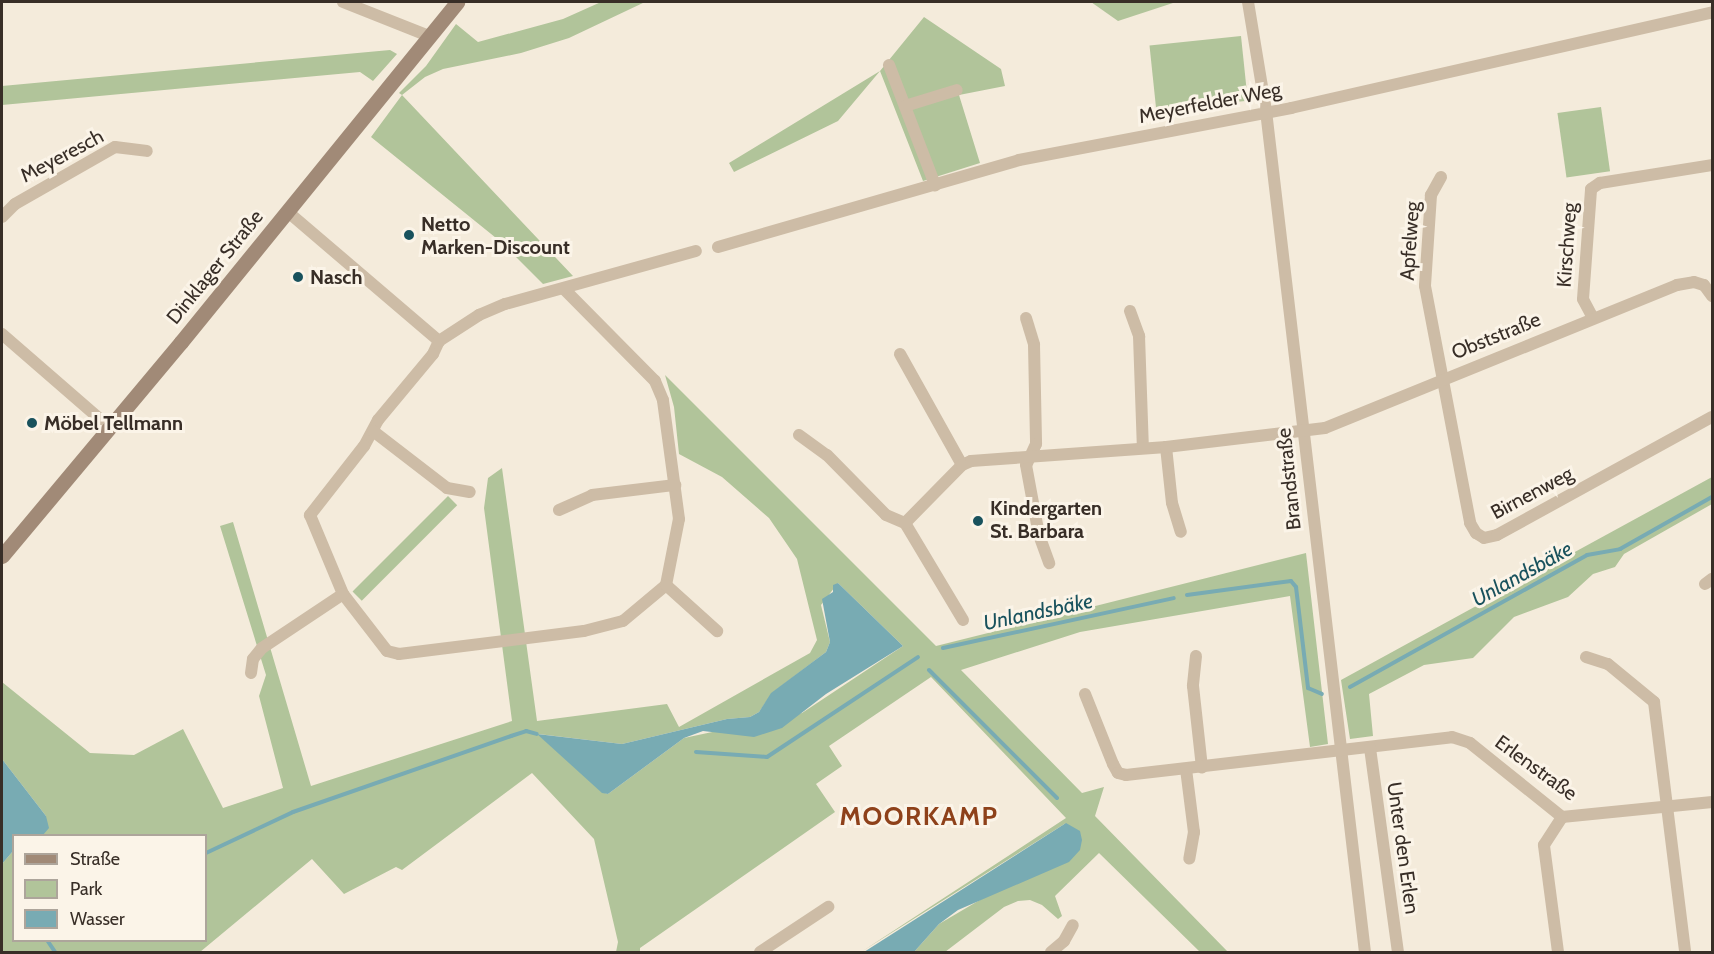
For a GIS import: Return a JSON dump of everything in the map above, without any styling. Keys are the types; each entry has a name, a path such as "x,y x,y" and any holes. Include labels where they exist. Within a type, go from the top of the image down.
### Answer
{"main road":[{"name":"Dinklager Straße","path":"2,556 288,212 457,2"}],"street":[{"path":"343,2 429,36"},
{"name":"Brandstraße","path":"1248,2 1266,111 1365,952"},
{"name":"Meyerfelder Weg","path":"718,247 1018,160 1266,111 1713,12"},
{"path":"889,65 935,185"},
{"path":"905,106 957,90"},
{"name":"Meyeresch","path":"2,217 15,204 115,147 147,151"},
{"name":"Kirschweg","path":"1593,318 1583,299 1591,189 1600,183 1713,165"},
{"name":"Apfelweg","path":"1441,177 1431,195 1424,269 1442,379"},
{"path":"288,212 439,341"},
{"path":"564,289 655,381 663,400 679,531 666,585 623,621 584,631 399,654 387,651 343,594 310,515 373,431 378,420 433,354 439,341 479,315 505,304 696,251"},
{"name":"Obststraße","path":"962,465 1033,454 1166,447 1325,428 1677,285 1694,282 1704,285 1713,296"},
{"path":"1130,310 1139,336 1143,448"},
{"path":"1026,318 1034,345 1033,454 1026,465 1039,535 1049,563"},
{"path":"2,334 110,428"},
{"path":"900,354 962,465 905,524"},
{"name":"Birnenweg","path":"1442,379 1470,523 1484,538 1497,535 1713,417"},
{"path":"373,431 447,488 470,492"},
{"path":"799,435 827,455 886,515 905,524 918,539 963,620"},
{"path":"1166,447 1172,503 1181,532"},
{"path":"559,510 592,495 675,485"},
{"path":"666,585 717,631"},
{"path":"251,673 253,659 262,648 343,594"},
{"path":"1196,656 1193,686 1202,768"},
{"path":"1586,657 1608,664 1654,702 1685,952"},
{"name":"Erlenstraße","path":"1085,694 1118,772 1202,768 1462,738 1562,817 1713,802"},
{"name":"Unter den Erlen","path":"1370,748 1398,952"},
{"path":"1186,769 1194,832 1189,859"},
{"path":"1558,952 1545,845 1562,817"},
{"path":"760,952 828,908"},
{"path":"1051,952 1064,941 1073,925"}],"green space":[{"path":"601,2 645,2 569,38 521,53 443,69 425,77 402,95 399,93 426,66 456,24 478,42 563,19"},
{"path":"1091,2 1176,2 1118,21"},
{"path":"924,17 1001,69 1005,86 959,95 980,163 923,181 880,71"},
{"path":"1241,36 1248,101 1156,110 1150,46"},
{"path":"390,50 397,54 373,81 360,72 2,105 2,86"},
{"path":"880,71 838,121 734,172 729,163"},
{"path":"402,95 573,276 543,284 501,242 371,137"},
{"path":"1601,107 1610,171 1566,177 1557,113"},
{"path":"665,375 936,646 1306,553 1328,744 1310,747 1290,596 1080,632 961,670 1082,793 1104,787 1095,816 1228,952 1200,952 1099,853 1055,896 1062,916 1058,919 1042,905 1030,900 1018,901 1004,907 945,952 914,952 939,924 990,894 1066,823 861,952 1066,818 931,677 829,746 842,766 816,784 835,812 640,948 640,952 616,952 618,942 594,839 532,773 402,870 396,867 344,894 312,859 200,952 2,952 2,864 12,852 12,942 207,942 207,834 43,834 46,816 2,759 2,682 90,753 134,755 183,729 223,808 283,788 259,696 266,675 220,526 233,522 311,786 512,721 484,508 488,478 502,468 537,721 667,704 679,727 810,653 817,640 797,559 769,518 722,477 679,454 674,407","holes":["838,583 903,646 802,713 684,738 608,794 602,792 538,734 622,744 727,719 750,717 759,712 772,693 826,652 830,642 821,605"]},
{"path":"1712,477 1712,504 1624,554 1615,567 1593,574 1568,597 1514,617 1473,658 1424,665 1369,694 1373,736 1350,739 1341,680"},
{"path":"448,496 457,505 362,601 353,591"}],"water":[{"path":"838,583 903,646 826,694 782,728 754,737 703,731 684,738 608,794 602,793 537,734 622,744 727,719 750,717 759,712 771,693 826,652 830,642 822,599 833,592 833,585"},
{"path":"2,759 46,816 49,828 44,834 12,834 12,852 2,864"},
{"path":"1066,823 1080,831 1082,840 1080,850 1069,862 958,910 939,924 914,952 864,952"}],"waterway":[{"name":"Unlandsbäke","path":"1350,687 1587,555 1620,549 1712,497"},
{"name":"Unlandsbäke","path":"1187,595 1291,581 1296,587 1308,688 1322,694"},
{"name":"Unlandsbäke","path":"943,648 1174,598"},
{"path":"696,752 767,757 918,657"},
{"path":"929,670 1057,798"},
{"path":"207,853 293,812 526,731 537,734"},
{"path":"48,942 55,952"}],"place":[{"name":"Netto Marken-Discount","path":"409,235"},
{"name":"Nasch","path":"298,277"},
{"name":"Möbel Tellmann","path":"32,423"},
{"name":"Kindergarten St. Barbara","path":"978,521"}],"district":[{"name":"MOORKAMP","path":"919,817"}]}
